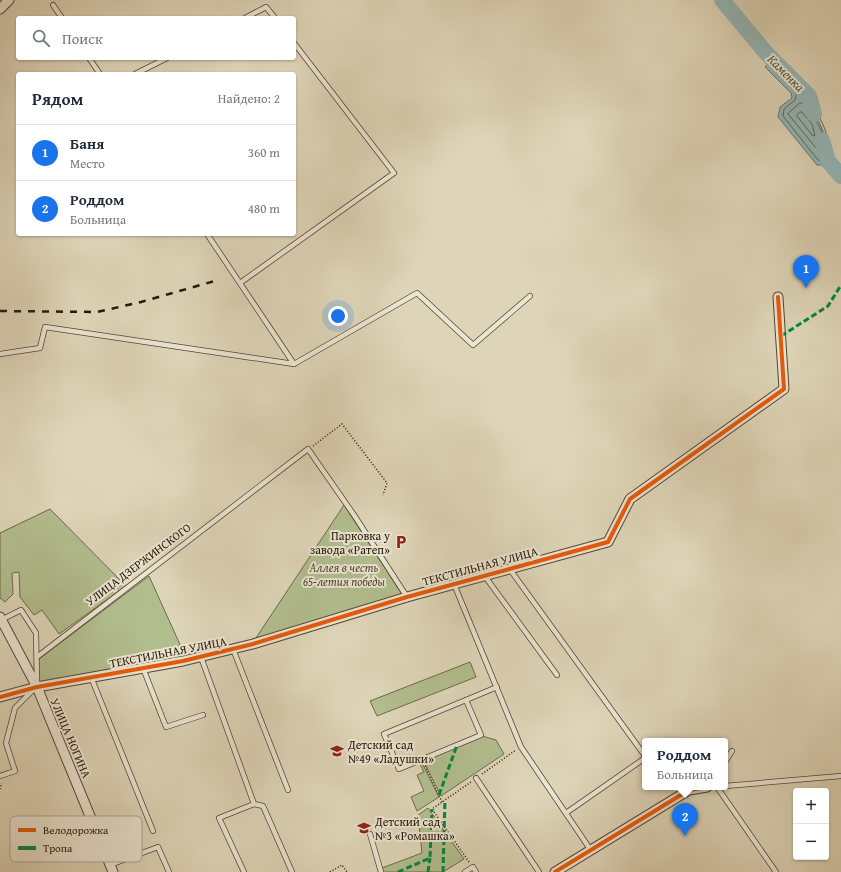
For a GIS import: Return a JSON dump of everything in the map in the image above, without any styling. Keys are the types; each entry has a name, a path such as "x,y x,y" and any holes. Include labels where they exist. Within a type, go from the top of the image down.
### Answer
{"street":[{"path":"0,9 9,0"},
{"name":"ТЕКСТИЛЬНАЯ УЛИЦА","path":"37,687 201,657 233,649 484,575 608,542 630,500 784,389 778,297"},
{"name":"УЛИЦА НОГИНА","path":"1,619 37,687 90,816"},
{"path":"0,698 37,687"},
{"path":"555,872 590,849 688,790"}],"lane":[{"path":"53,5 61,16"},
{"path":"249,16 266,7 273,16"},
{"path":"240,283 394,173 296,46"},
{"path":"90,60 99,72"},
{"path":"139,72 163,60"},
{"path":"208,236 294,364"},
{"path":"0,354 40,348 45,327 294,364 417,293 473,345 530,296"},
{"path":"308,449 354,515 407,597"},
{"name":"УЛИЦА ДЗЕРЖИНСКОГО","path":"37,657 308,449"},
{"path":"509,568 642,753"},
{"path":"484,575 557,675"},
{"path":"454,584 521,747 590,849"},
{"path":"0,776 15,771 6,743 15,708 37,687 36,633 21,610 1,619"},
{"path":"233,649 288,790"},
{"path":"201,657 254,804"},
{"path":"143,668 166,727 203,715"},
{"path":"91,678 153,831"},
{"path":"466,700 481,735 399,769 384,734 497,687"},
{"path":"728,757 732,751"},
{"path":"566,813 642,759"},
{"path":"728,786 841,776"},
{"path":"476,778 538,872"},
{"path":"719,790 776,872"},
{"path":"244,872 219,818 254,804 263,806 292,872"},
{"path":"370,834 381,872"},
{"path":"142,855 158,847 169,872"},
{"path":"112,869 127,862"},
{"path":"465,872 472,867 476,872"}],"path":[{"path":"308,449 342,424 387,483 383,495"},
{"path":"472,867 432,809 521,747"},
{"path":"422,760 442,802"},
{"path":"330,872 342,865 347,872"}],"green space":[{"name":"Аллея в честь 65-летия победы","path":"344,505 403,596 254,641"},
{"path":"50,509 126,586 59,634 42,610 34,615 20,597 19,572 12,573 13,594 5,602 0,598 0,533"},
{"path":"149,576 187,660 33,686 39,659"},
{"path":"470,662 476,677 377,716 370,701"},
{"path":"482,736 496,740 504,754 441,796 423,760"},
{"path":"421,761 439,797 417,811 411,797 424,791 417,775 424,772 419,762"},
{"path":"428,808 464,859 443,872 383,872 382,868 422,853 418,815"}],"water":[{"path":"772,60 802,94 820,124 826,139 827,153 824,165 817,165 778,117 780,107 792,98 791,93 765,67"}],"waterway":[{"name":"Каменка","path":"722,0 767,54 809,96 814,114"},
{"name":"Каменка","path":"822,140 828,161 841,176"}],"railway":[{"path":"0,311 97,312 141,302 218,280"}],"marked path":[{"path":"781,336 828,306 841,285"},
{"path":"439,795 457,745"},
{"path":"443,872 445,800"},
{"path":"398,872 430,858 432,809"},
{"path":"428,872 430,858"}],"cycle path":[{"path":"0,697 37,687 183,661 253,644 407,597 608,542 630,499 784,389 778,297"},
{"path":"555,872 689,790"}],"place":[{"name":"Баня","path":"806,288"},
{"name":"Парковка у завода «Ратеп»","path":"401,542"},
{"name":"Детский сад №49 «Ладушки»","path":"337,751"},
{"name":"Детский сад №3 «Ромашка»","path":"364,828"},
{"name":"Роддом","path":"685,836"}]}
